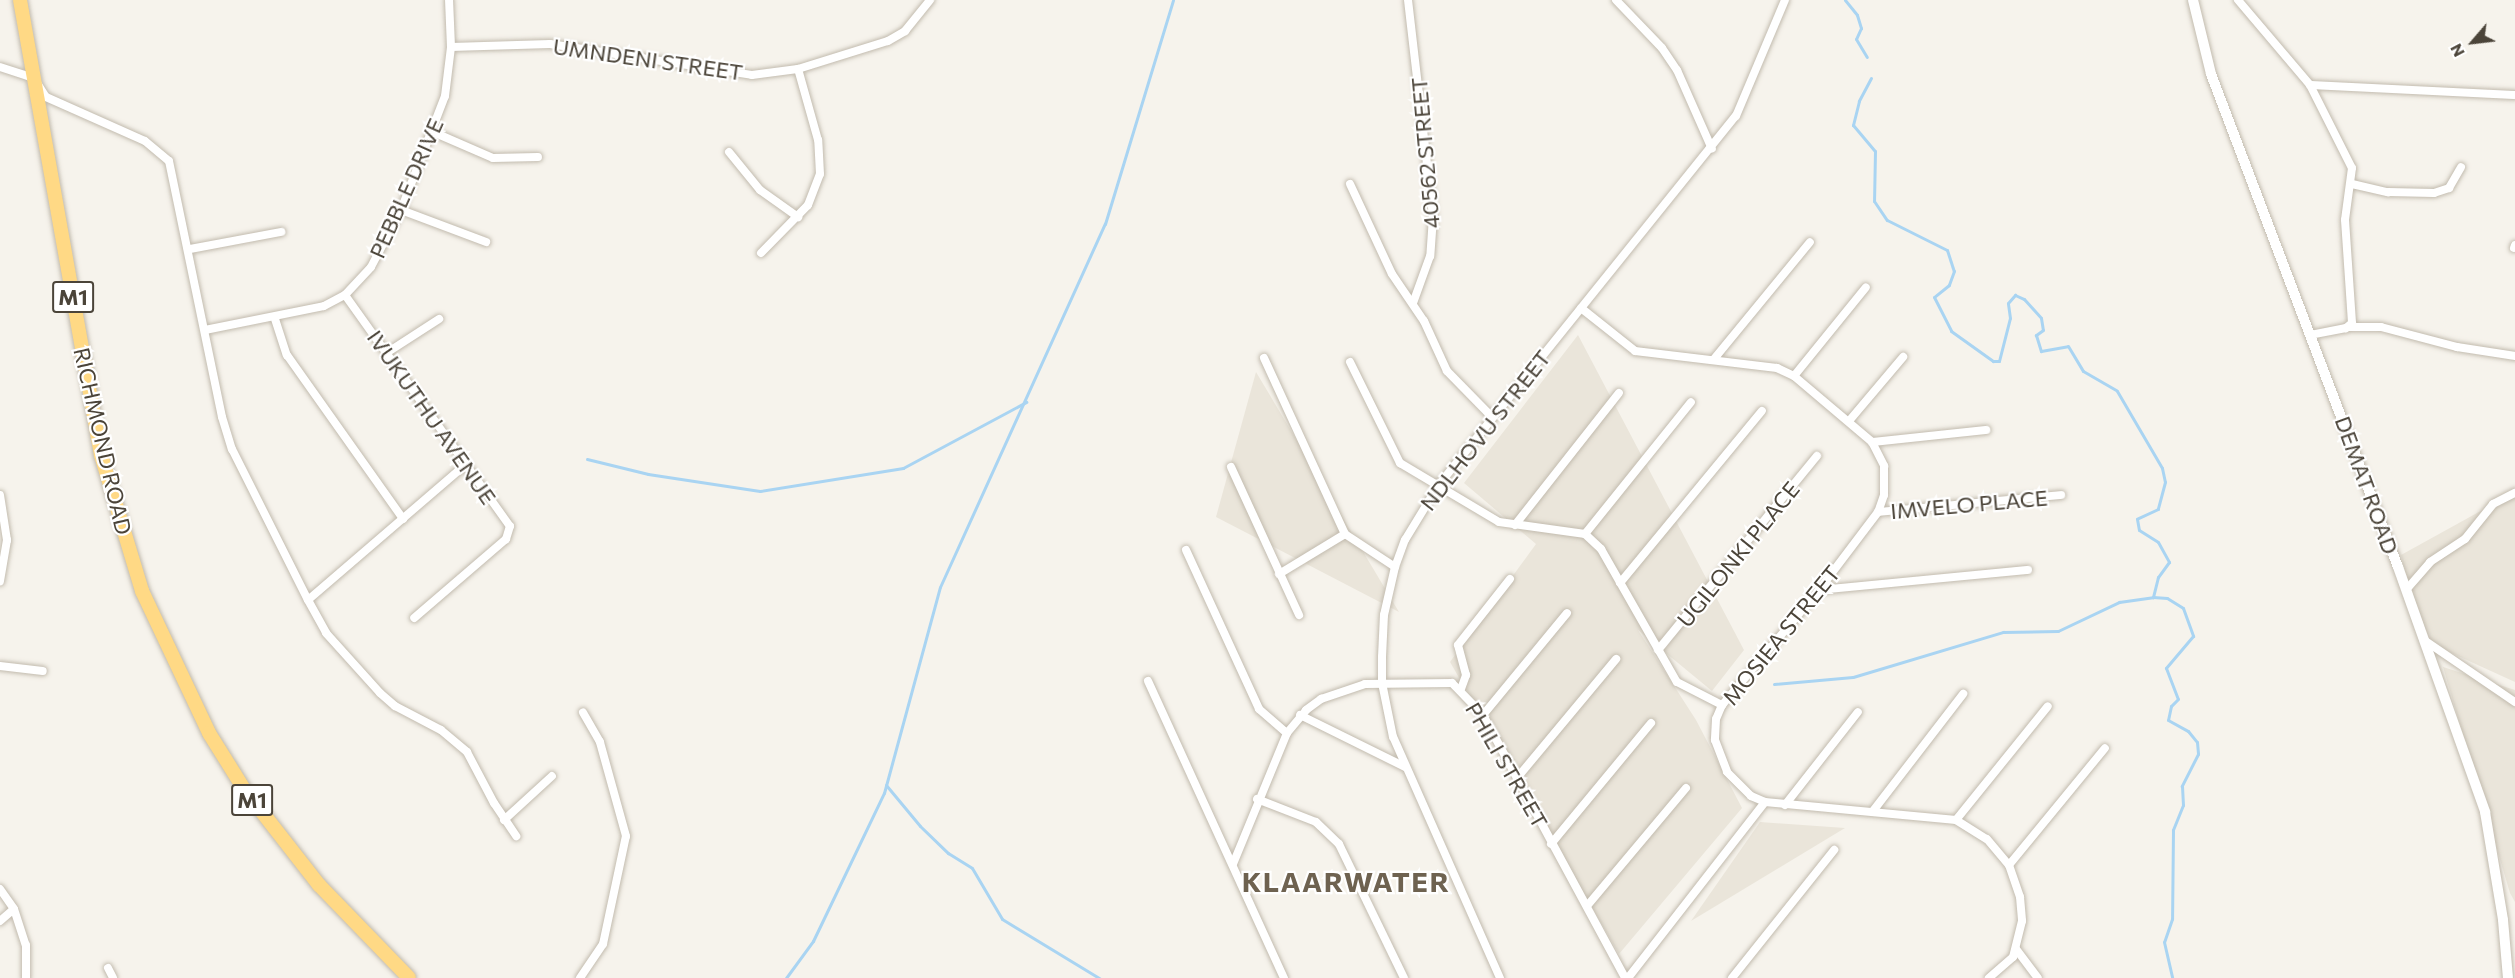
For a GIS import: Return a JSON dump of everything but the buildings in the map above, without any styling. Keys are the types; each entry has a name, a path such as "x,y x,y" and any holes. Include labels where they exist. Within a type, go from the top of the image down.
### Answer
{"highway":[{"name":"RICHMOND ROAD","path":"20,0 101,455 142,591 177,670 244,789 319,885 409,978"}],"street":[{"name":"PEBBLE DRIVE","path":"205,330 275,319 324,306 345,295 378,256 433,132 450,81 452,47 449,0"},
{"name":"UMNDENI STREET","path":"452,47 550,44 741,75 798,69 888,41 905,31 930,0"},
{"name":"40562 STREET","path":"1408,0 1433,218 1430,256 1413,303"},
{"path":"1617,0 1662,48 1677,70 1712,149"},
{"name":"NDLHOVU STREET","path":"1500,978 1405,767 1394,737 1383,683 1384,615 1395,567 1405,540 1438,486 1712,149 1736,116 1785,0"},
{"name":"DEMAT ROAD","path":"2193,0 2211,74 2406,590 2485,812 2503,920 2508,978"},
{"path":"2238,0 2310,85 2348,156 2352,184 2346,220 2352,320 2349,327"},
{"path":"0,68 34,78 46,97 145,141 165,156 173,166 214,386 232,449 308,600 327,633 380,693 395,706 457,741 467,752 504,820 516,836"},
{"path":"761,253 798,218 808,205 820,174 818,140 798,69"},
{"path":"2310,85 2515,95"},
{"path":"433,132 494,158 538,157"},
{"path":"729,152 760,190 798,218"},
{"path":"2352,184 2388,192 2434,193 2449,188 2460,167"},
{"path":"1350,184 1392,274 1413,303 1448,371 1492,417"},
{"path":"400,210 486,242"},
{"path":"190,249 281,232"},
{"path":"1714,359 1810,242"},
{"path":"1794,376 1866,287"},
{"name":"IVUKUTHU AVENUE","path":"345,295 388,352 464,466 510,526 506,539 414,618"},
{"name":"MOSIEA STREET","path":"1581,308 1635,351 1756,363 1794,376 1872,442 1884,473 1884,495 1878,512 1819,590 1722,705 1716,719 1719,757 1737,785 1765,802 1956,820 1987,839 2009,865 2020,897 2022,921 2016,949"},
{"path":"275,319 287,355 403,519"},
{"path":"388,352 439,319"},
{"path":"2311,335 2349,327 2381,327 2463,348 2515,356"},
{"path":"1849,421 1903,357"},
{"path":"1264,358 1345,534 1395,567"},
{"path":"1350,362 1395,458 1419,477 1438,486 1483,515 1515,525 1585,534 1601,549 1658,650 1682,687 1722,705"},
{"path":"1515,525 1619,393"},
{"path":"1585,534 1691,402"},
{"path":"1620,583 1762,411"},
{"path":"1872,442 1986,430"},
{"name":"UGILONKI PLACE","path":"1658,650 1817,456"},
{"path":"308,600 464,466"},
{"path":"1231,467 1299,615"},
{"path":"2406,590 2430,562 2465,539 2493,504 2515,493"},
{"path":"0,495 7,540 0,581"},
{"name":"IMVELO PLACE","path":"1878,512 2061,495"},
{"path":"1279,574 1345,534"},
{"path":"1186,550 1260,709 1287,733"},
{"path":"1819,590 2028,570"},
{"path":"1461,689 1466,675 1458,645 1509,579"},
{"path":"1484,715 1567,613"},
{"path":"2424,640 2515,702"},
{"path":"1517,778 1616,659"},
{"path":"0,666 43,671"},
{"path":"1148,681 1284,978"},
{"name":"PHILI STREET","path":"1233,864 1257,799 1287,733 1300,715 1321,699 1383,683 1443,681 1461,689 1484,715 1551,844 1626,978"},
{"path":"1873,811 1963,694"},
{"path":"1956,820 2048,706"},
{"path":"1785,805 1858,712"},
{"path":"580,978 603,944 626,836 600,742 583,713"},
{"path":"1300,715 1405,767"},
{"path":"1551,844 1651,723"},
{"path":"2009,865 2105,748"},
{"path":"504,820 552,776"},
{"path":"1587,906 1686,788"},
{"path":"1257,799 1316,822 1339,844 1404,978"},
{"path":"1626,978 1765,802"},
{"path":"1732,978 1834,850"},
{"path":"0,889 14,909 26,945 26,978"},
{"path":"0,921 14,909"},
{"path":"1989,978 2016,949 2038,978"},
{"path":"108,968 113,978"}],"shaded area":[{"path":"1578,335 1744,650 1712,691 1638,630 1696,720 1742,808 1619,954 1450,662 1536,544 1464,483"},
{"path":"1256,372 1399,612 1216,517"},
{"path":"2515,492 2515,682 2423,640 2401,555"},
{"path":"2443,667 2515,690 2515,902 2510,893"},
{"path":"1760,822 1845,828 1691,921"}],"waterway":[{"path":"786,978 813,941 884,793 940,587 1105,224 1173,0"},
{"path":"1845,0 1857,15 1861,28 1856,39 1867,57"},
{"path":"1871,78 1859,101 1853,125 1875,151 1874,201 1887,220 1947,250 1954,271 1949,285 1934,297 1951,331 1993,361 1999,361 2010,318 2008,303 2015,295 2024,299 2041,318 2043,330 2036,335 2041,351 2068,346 2083,371 2117,391 2162,468 2165,482 2158,509 2137,519 2139,530 2158,542 2169,562 2158,577 2153,597 2167,598 2183,608 2193,636 2166,668 2178,699 2171,706 2168,720 2188,731 2197,742 2198,754 2182,786 2183,805 2173,830 2172,919 2164,942 2172,978"},
{"path":"587,459 648,474 760,491 903,468 1026,402"},
{"path":"1774,684 1853,677 2003,632 2058,631 2119,602 2153,597"},
{"path":"886,785 920,826 948,853 972,868 1002,919 1099,978"}],"district":[{"name":"KLAARWATER","path":"1346,881"}]}
